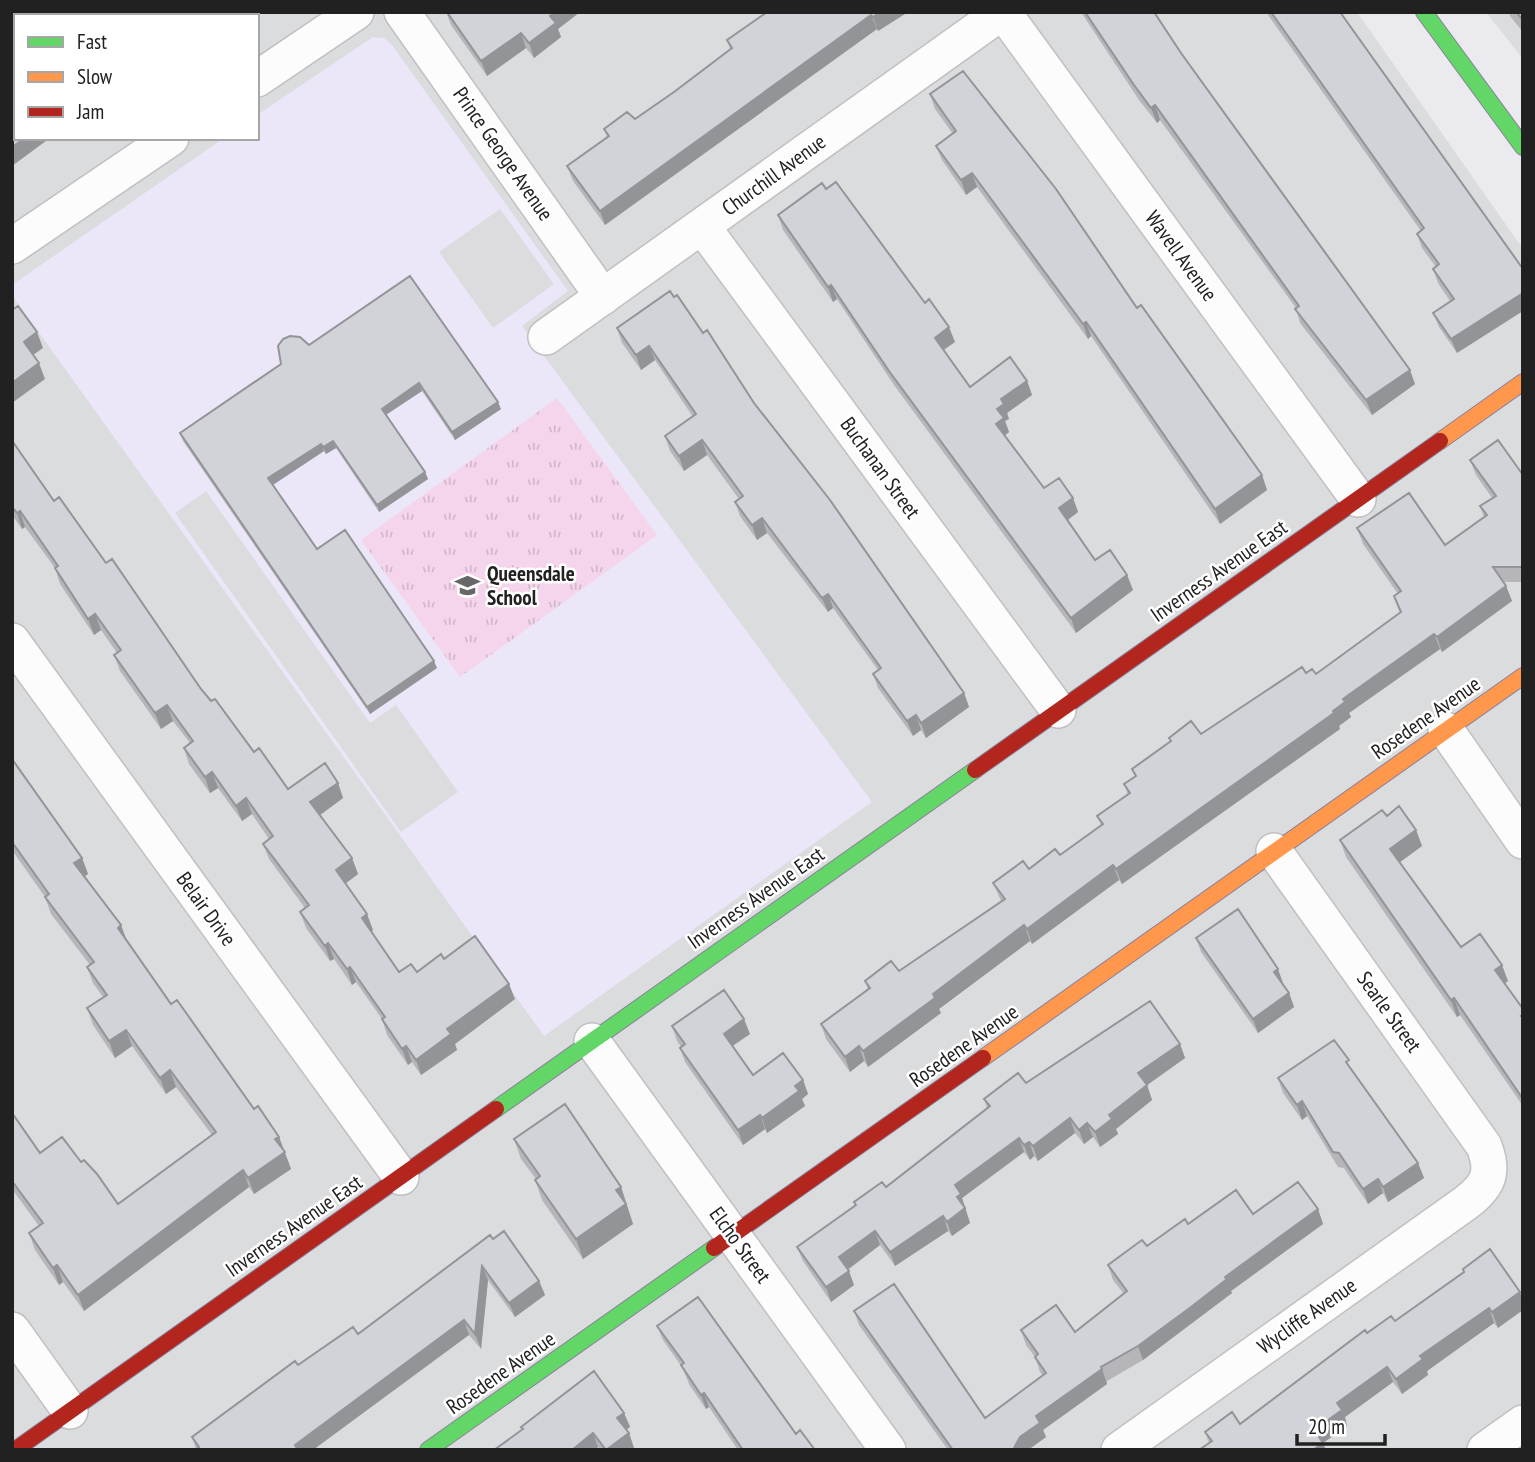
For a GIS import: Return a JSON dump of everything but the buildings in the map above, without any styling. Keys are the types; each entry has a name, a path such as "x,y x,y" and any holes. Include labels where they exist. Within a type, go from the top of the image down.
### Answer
{"street":[{"path":"259,78 356,12"},
{"name":"Prince George Avenue","path":"402,12 603,296"},
{"name":"Churchill Avenue","path":"546,337 1003,12"},
{"name":"Wavell Avenue","path":"1003,12 1358,499"},
{"path":"1424,12 1523,147"},
{"path":"12,246 168,140"},
{"name":"Buchanan Street","path":"702,226 1059,710"},
{"name":"Inverness Avenue East","path":"15,1450 1523,382"},
{"name":"Belair Drive","path":"12,641 401,1177"},
{"name":"Rosedene Avenue","path":"428,1450 1523,676"},
{"path":"1446,730 1523,841"},
{"name":"Searle Street","path":"1274,852 1484,1146 1490,1162 1490,1178"},
{"name":"Elcho Street","path":"592,1041 888,1450"},
{"name":"Wycliffe Avenue","path":"1119,1450 1474,1196 1490,1178"},
{"path":"12,1330 70,1411"},
{"path":"1485,1450 1523,1423"}],"shaded area":[{"path":"12,12 1357,12 1523,249 1523,1450 12,1450"},
{"path":"1486,12 1523,12 1523,59"},
{"name":"Queensdale School","path":"373,37 384,38 392,45 568,291 522,326 872,802 544,1036 12,295 12,285 221,140 259,140 259,114"},
{"path":"500,209 554,284 493,328 439,252"},
{"path":"206,491 370,723 396,705 458,792 401,832 175,513"}],"green space":[{"path":"557,398 657,535 460,677 361,540"}],"traffic: fast":[{"path":"1424,12 1523,147"},
{"path":"496,1109 975,770"},
{"path":"428,1450 714,1248"}],"traffic: slow":[{"path":"1440,441 1523,382"},
{"path":"983,1058 1523,676"}],"traffic: jam":[{"path":"975,770 1440,441"},
{"path":"714,1248 983,1058"},
{"path":"15,1450 496,1109"}],"place":[{"name":"Queensdale School","path":"467,586"}]}
